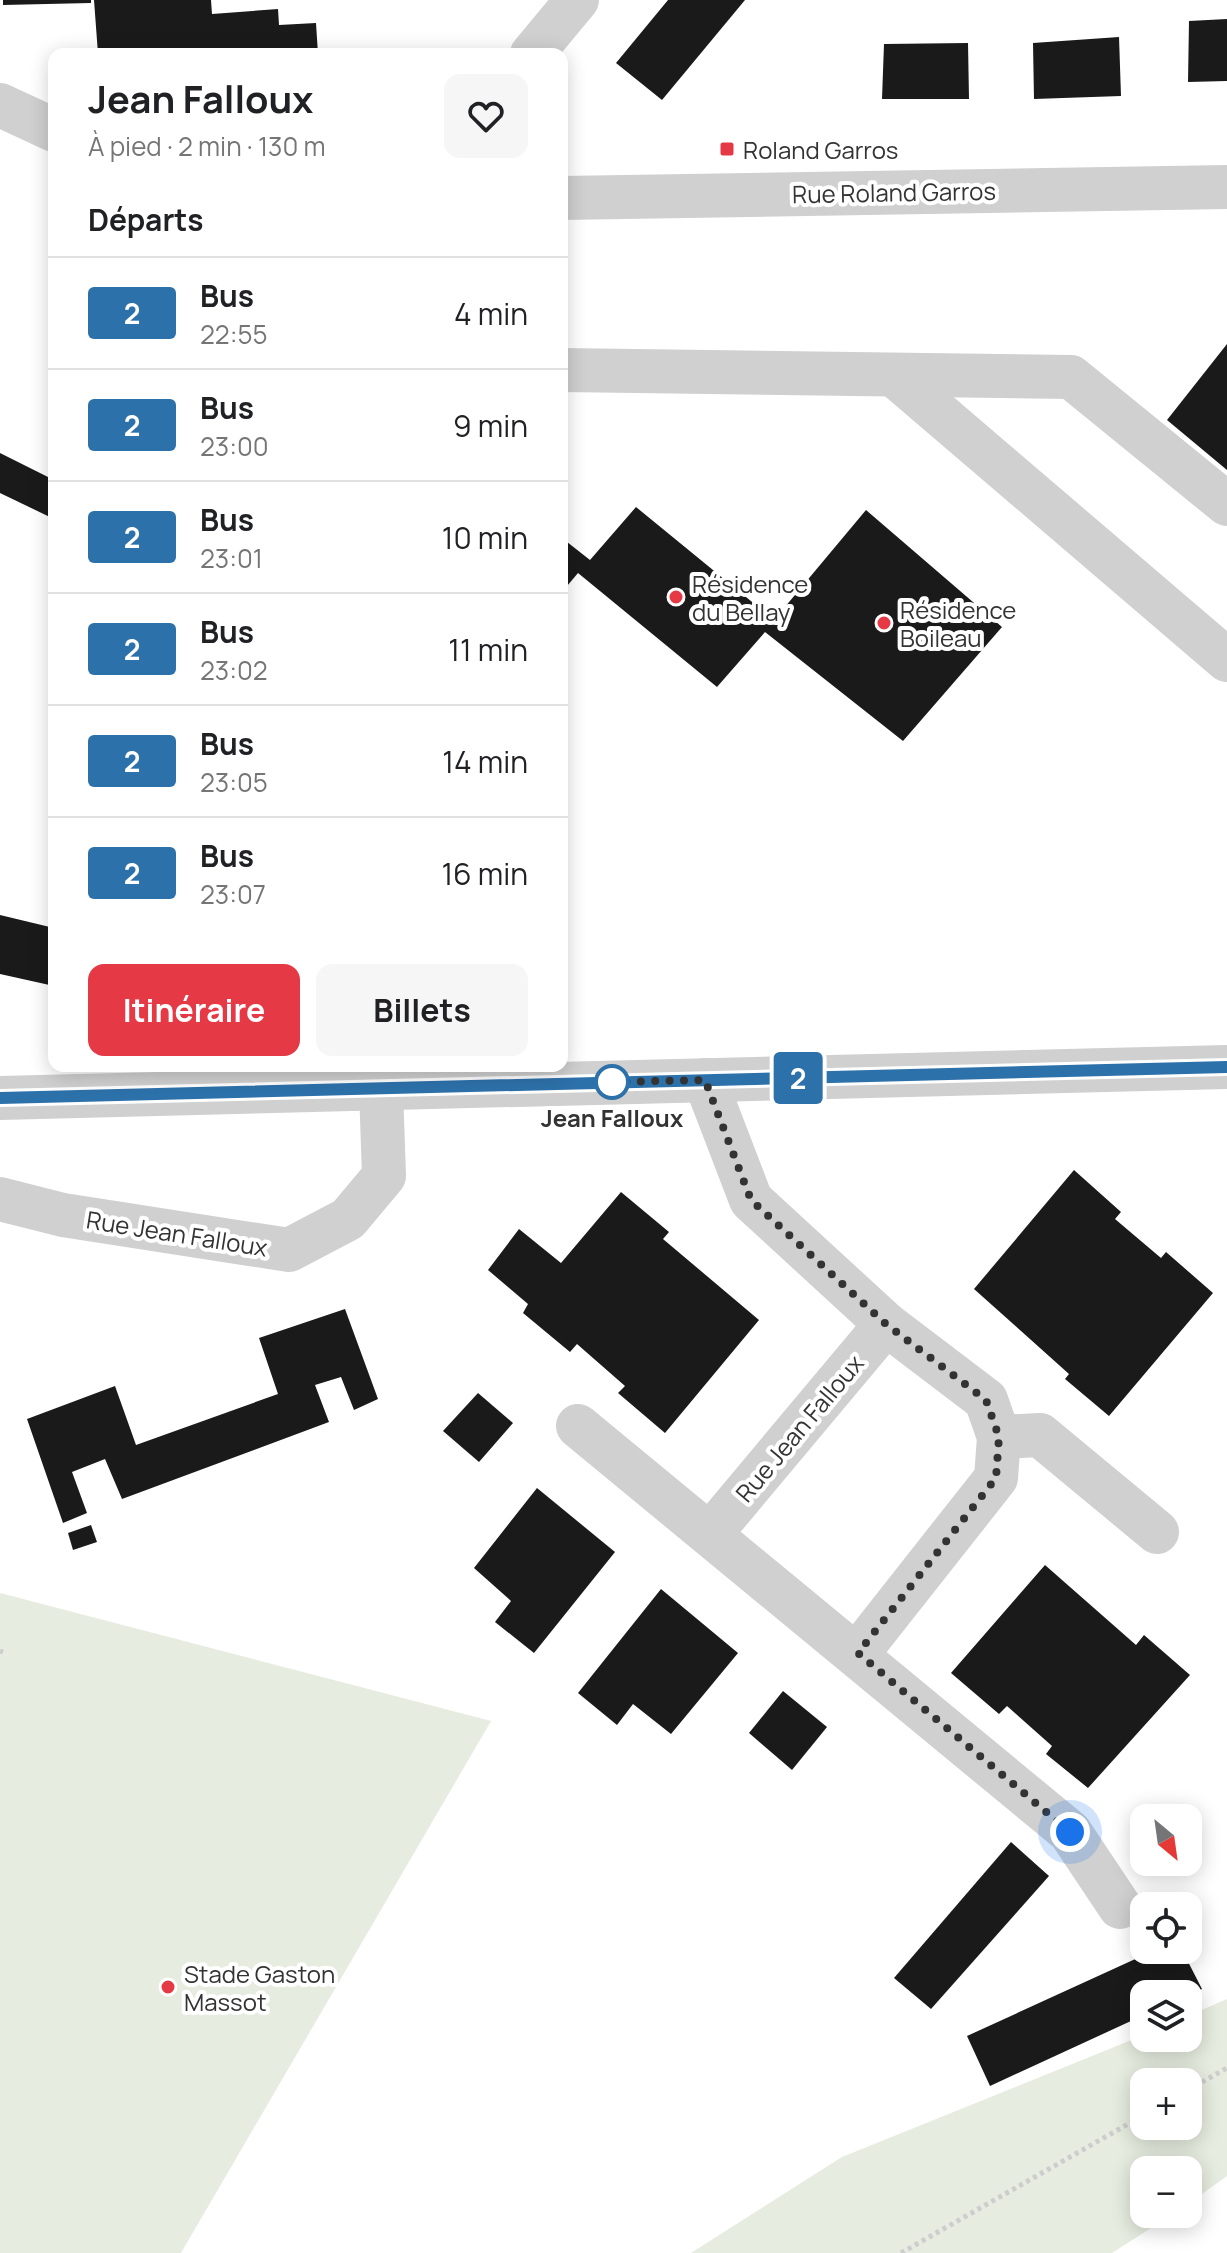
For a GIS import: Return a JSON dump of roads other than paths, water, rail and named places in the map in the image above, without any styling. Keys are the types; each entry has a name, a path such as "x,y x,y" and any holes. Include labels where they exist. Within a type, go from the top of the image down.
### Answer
{"street":[{"path":"537,48 577,0"},
{"path":"0,105 48,127"},
{"name":"Rue Roland Garros","path":"568,198 1227,187"},
{"path":"568,370 1071,377 1227,504"},
{"path":"894,375 1227,660"},
{"path":"0,1098 1227,1067"},
{"path":"705,1080 751,1200 886,1324 986,1400 999,1437 996,1478 858,1653"},
{"name":"Rue Jean Falloux","path":"0,1199 63,1215 289,1250 348,1219 384,1176 381,1089"},
{"name":"Rue Jean Falloux","path":"711,1533 886,1324"},
{"path":"578,1426 858,1653 1070,1832 1120,1907"},
{"path":"999,1437 1040,1435 1157,1532"}],"place":[{"name":"Roland Garros","path":"727,149"},
{"name":"Résidence du Bellay","path":"676,597"},
{"name":"Résidence Boileau","path":"884,623"},
{"name":"Jean Falloux","path":"612,1082"},
{"name":"Stade Gaston Massot","path":"168,1987"}]}
